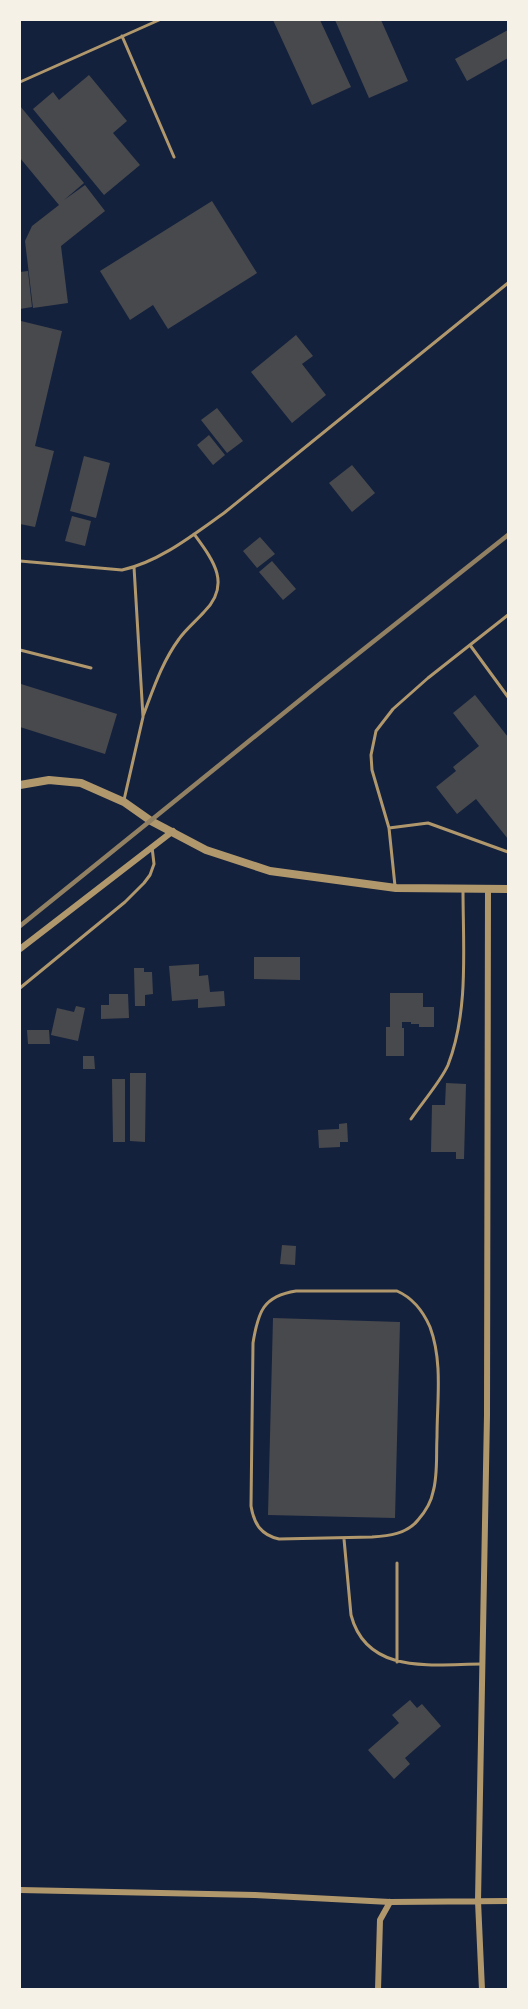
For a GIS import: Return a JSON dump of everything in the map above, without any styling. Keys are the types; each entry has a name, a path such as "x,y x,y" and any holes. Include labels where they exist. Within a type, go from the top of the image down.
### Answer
{"street":[{"path":"20,785 49,780 81,783 124,802 151,821 206,850 270,870 396,888 508,890"},
{"path":"20,949 173,831"},
{"path":"482,1989 478,1901 487,1415 488,890"},
{"path":"20,1890 255,1895 390,1902 508,1901"},
{"path":"378,1989 381,1920 390,1902"}],"lane":[{"path":"20,82 159,20"},
{"path":"122,36 174,157"},
{"path":"20,561 122,570 134,567 194,534 224,513 508,283"},
{"path":"124,802 143,717 165,661 179,639 214,601 219,588 214,562 194,534"},
{"path":"134,567 143,717"},
{"path":"396,888 389,828 372,771 371,755 376,731 393,709 508,615"},
{"path":"470,645 508,697"},
{"path":"20,650 91,668"},
{"path":"389,828 428,823 508,852"},
{"path":"20,988 125,902 144,883 154,864 152,846"},
{"path":"411,1119 447,1067 459,1021 463,977 463,890"},
{"path":"397,1291 408,1296 417,1305 429,1326 436,1351 438,1362 434,1490 429,1505 419,1520 405,1530 386,1536 344,1539 279,1539 268,1537 255,1524 251,1506 253,1343 256,1324 266,1304 273,1297 284,1293 397,1291"},
{"path":"344,1539 348,1600 354,1626 359,1636 375,1652 397,1662 483,1664"},
{"path":"397,1662 398,1563"}],"building":[{"path":"273,20 320,20 351,87 312,105"},
{"path":"335,20 381,20 408,81 369,98"},
{"path":"508,30 508,58 467,81 455,59"},
{"path":"89,75 127,121 113,133 140,165 104,195 33,109 53,92 59,100"},
{"path":"20,106 84,183 64,200 85,185 105,211 61,246 68,303 33,308 25,241 32,226 59,205 20,158"},
{"path":"212,201 257,273 168,329 153,305 130,320 100,271"},
{"path":"28,271 32,307 20,309 20,272"},
{"path":"21,321 62,331 35,446 54,451 35,527 20,524"},
{"path":"296,335 313,356 302,364 326,395 292,423 251,372"},
{"path":"217,408 243,441 227,453 201,420"},
{"path":"209,435 225,455 213,465 197,445"},
{"path":"84,456 110,463 96,518 70,511"},
{"path":"352,465 375,493 352,512 329,483"},
{"path":"72,516 91,521 85,546 65,541"},
{"path":"260,537 275,554 257,568 243,551"},
{"path":"272,561 296,589 283,600 259,572"},
{"path":"21,684 117,714 105,754 20,727"},
{"path":"475,695 508,737 508,839 476,799 457,814 436,787 456,771 453,767 479,746 453,713"},
{"path":"254,957 300,957 300,980 254,979"},
{"path":"199,964 199,976 208,975 210,992 224,991 225,1006 198,1008 198,999 172,1001 169,966"},
{"path":"134,968 144,968 144,972 152,972 153,994 145,995 145,1006 135,1006"},
{"path":"390,993 423,993 423,1007 434,1007 434,1027 419,1027 419,1024 402,1022 404,1056 386,1056 386,1027 390,1027"},
{"path":"109,994 128,994 129,1018 101,1019 101,1005 109,1005"},
{"path":"76,1006 85,1008 78,1041 51,1035 57,1008 74,1012"},
{"path":"27,1030 49,1030 50,1044 28,1044"},
{"path":"83,1056 94,1056 95,1069 83,1069"},
{"path":"130,1073 146,1073 145,1142 130,1141"},
{"path":"112,1079 125,1079 125,1142 113,1142"},
{"path":"446,1083 466,1084 464,1159 456,1159 456,1152 431,1152 432,1105 445,1105"},
{"path":"347,1123 348,1142 340,1142 340,1147 319,1148 318,1130 339,1129 339,1124"},
{"path":"282,1245 296,1246 295,1265 280,1264"},
{"path":"273,1318 400,1322 395,1518 268,1515"},
{"path":"410,1700 417,1708 422,1704 441,1726 405,1758 410,1764 394,1779 368,1750 399,1723 392,1715"}],"railway":[{"path":"20,926 508,535"}]}
